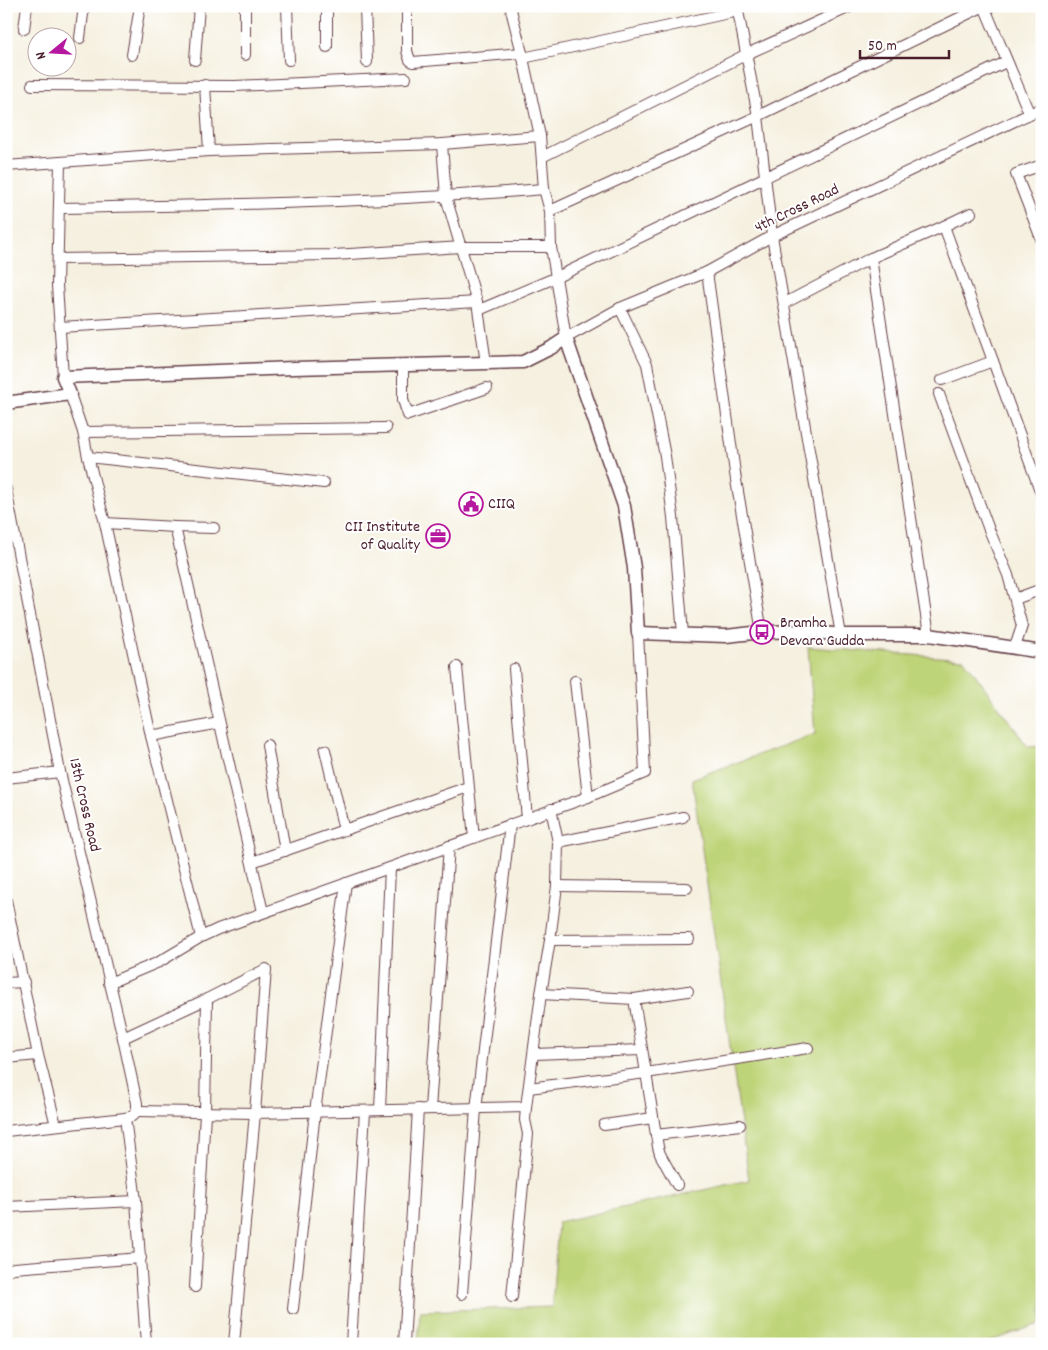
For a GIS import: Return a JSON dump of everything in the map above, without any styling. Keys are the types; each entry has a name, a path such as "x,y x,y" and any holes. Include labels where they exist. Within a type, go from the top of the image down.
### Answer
{"street":[{"path":"24,29 27,6"},
{"path":"80,38 84,6"},
{"path":"132,55 140,6"},
{"path":"195,60 199,6"},
{"path":"245,6 245,55"},
{"path":"287,6 289,60"},
{"path":"327,6 327,47"},
{"path":"365,6 367,62"},
{"path":"407,6 407,51 410,60 413,62 523,56 738,9 758,116 772,236 785,303 840,635"},
{"path":"109,982 159,962 201,937 263,912 588,797 645,773 634,568 624,506 566,338 552,247 550,211 544,189 540,136 510,6"},
{"path":"542,157 747,54 852,6"},
{"path":"550,211 758,116 984,6 1006,62 1030,115"},
{"path":"60,327 478,306 557,277 1006,62"},
{"path":"32,85 206,85 406,78"},
{"path":"206,85 209,151"},
{"name":"4th Cross Road","path":"566,338 620,308 706,272 772,236 1042,108"},
{"path":"6,166 209,151 442,144 540,136"},
{"path":"442,144 446,197 478,306 486,363"},
{"path":"60,162 57,285 64,377 83,432 105,523 151,736 201,937"},
{"path":"1042,165 1016,174 1042,240"},
{"path":"60,208 234,205 446,197 544,189"},
{"path":"785,303 871,258 971,213"},
{"path":"944,226 1042,496"},
{"path":"58,259 334,255 462,247 552,247"},
{"path":"871,258 929,635"},
{"path":"706,272 736,480 762,632"},
{"path":"620,308 647,364 662,438 673,517 683,634"},
{"path":"64,377 523,362 566,338"},
{"path":"942,380 993,361"},
{"path":"402,365 404,400 408,415 487,388"},
{"path":"6,403 70,394"},
{"path":"939,394 988,527 1008,575 1022,626 1015,647"},
{"path":"83,432 386,428"},
{"path":"88,457 324,483"},
{"name":"13th Cross Road","path":"6,489 60,772 123,1038 137,1103 137,1111"},
{"path":"105,523 175,528 214,528"},
{"path":"175,528 263,912"},
{"path":"1014,600 1042,589"},
{"path":"638,633 726,636 762,632 808,631 840,635 929,635 1042,652"},
{"path":"457,666 474,838"},
{"path":"514,669 527,819"},
{"path":"575,681 588,797"},
{"path":"151,736 219,723"},
{"path":"267,745 286,851"},
{"path":"325,750 344,830"},
{"path":"6,778 60,772"},
{"path":"252,862 468,787"},
{"path":"512,1297 528,1134 525,1120 526,1107 540,994 557,886 558,842 551,809"},
{"path":"558,842 683,817"},
{"path":"462,1294 476,1109 510,824"},
{"path":"430,1109 448,846"},
{"path":"380,1110 390,868"},
{"path":"293,1309 315,1112 346,883"},
{"path":"557,886 687,888"},
{"path":"7,904 38,1055 56,1125"},
{"path":"550,940 689,939"},
{"path":"123,1038 266,969 234,1344"},
{"path":"6,983 24,982"},
{"path":"540,994 634,999 688,991"},
{"path":"195,1287 204,1113 207,999"},
{"path":"634,999 641,1050 660,1154 677,1185"},
{"path":"529,1088 646,1073 808,1048"},
{"path":"534,1054 641,1050"},
{"path":"6,1058 38,1055"},
{"path":"6,1131 125,1118 132,1116 137,1111 255,1113 526,1107"},
{"path":"404,1344 418,1109"},
{"path":"351,1344 365,1110"},
{"path":"125,1118 136,1201 146,1344"},
{"path":"604,1125 653,1118"},
{"path":"656,1135 740,1125"},
{"path":"6,1207 136,1201"},
{"path":"6,1270 141,1258"}],"green space":[{"path":"808,647 964,659 1028,747 1042,746 1042,1323 983,1344 418,1344 420,1311 552,1307 558,1222 749,1180 692,779 815,734"}],"place":[{"name":"CIIQ","path":"471,504"},
{"name":"CII Institute of Quality","path":"438,536"},
{"name":"Bramha Devara Gudda","path":"762,632"}]}
